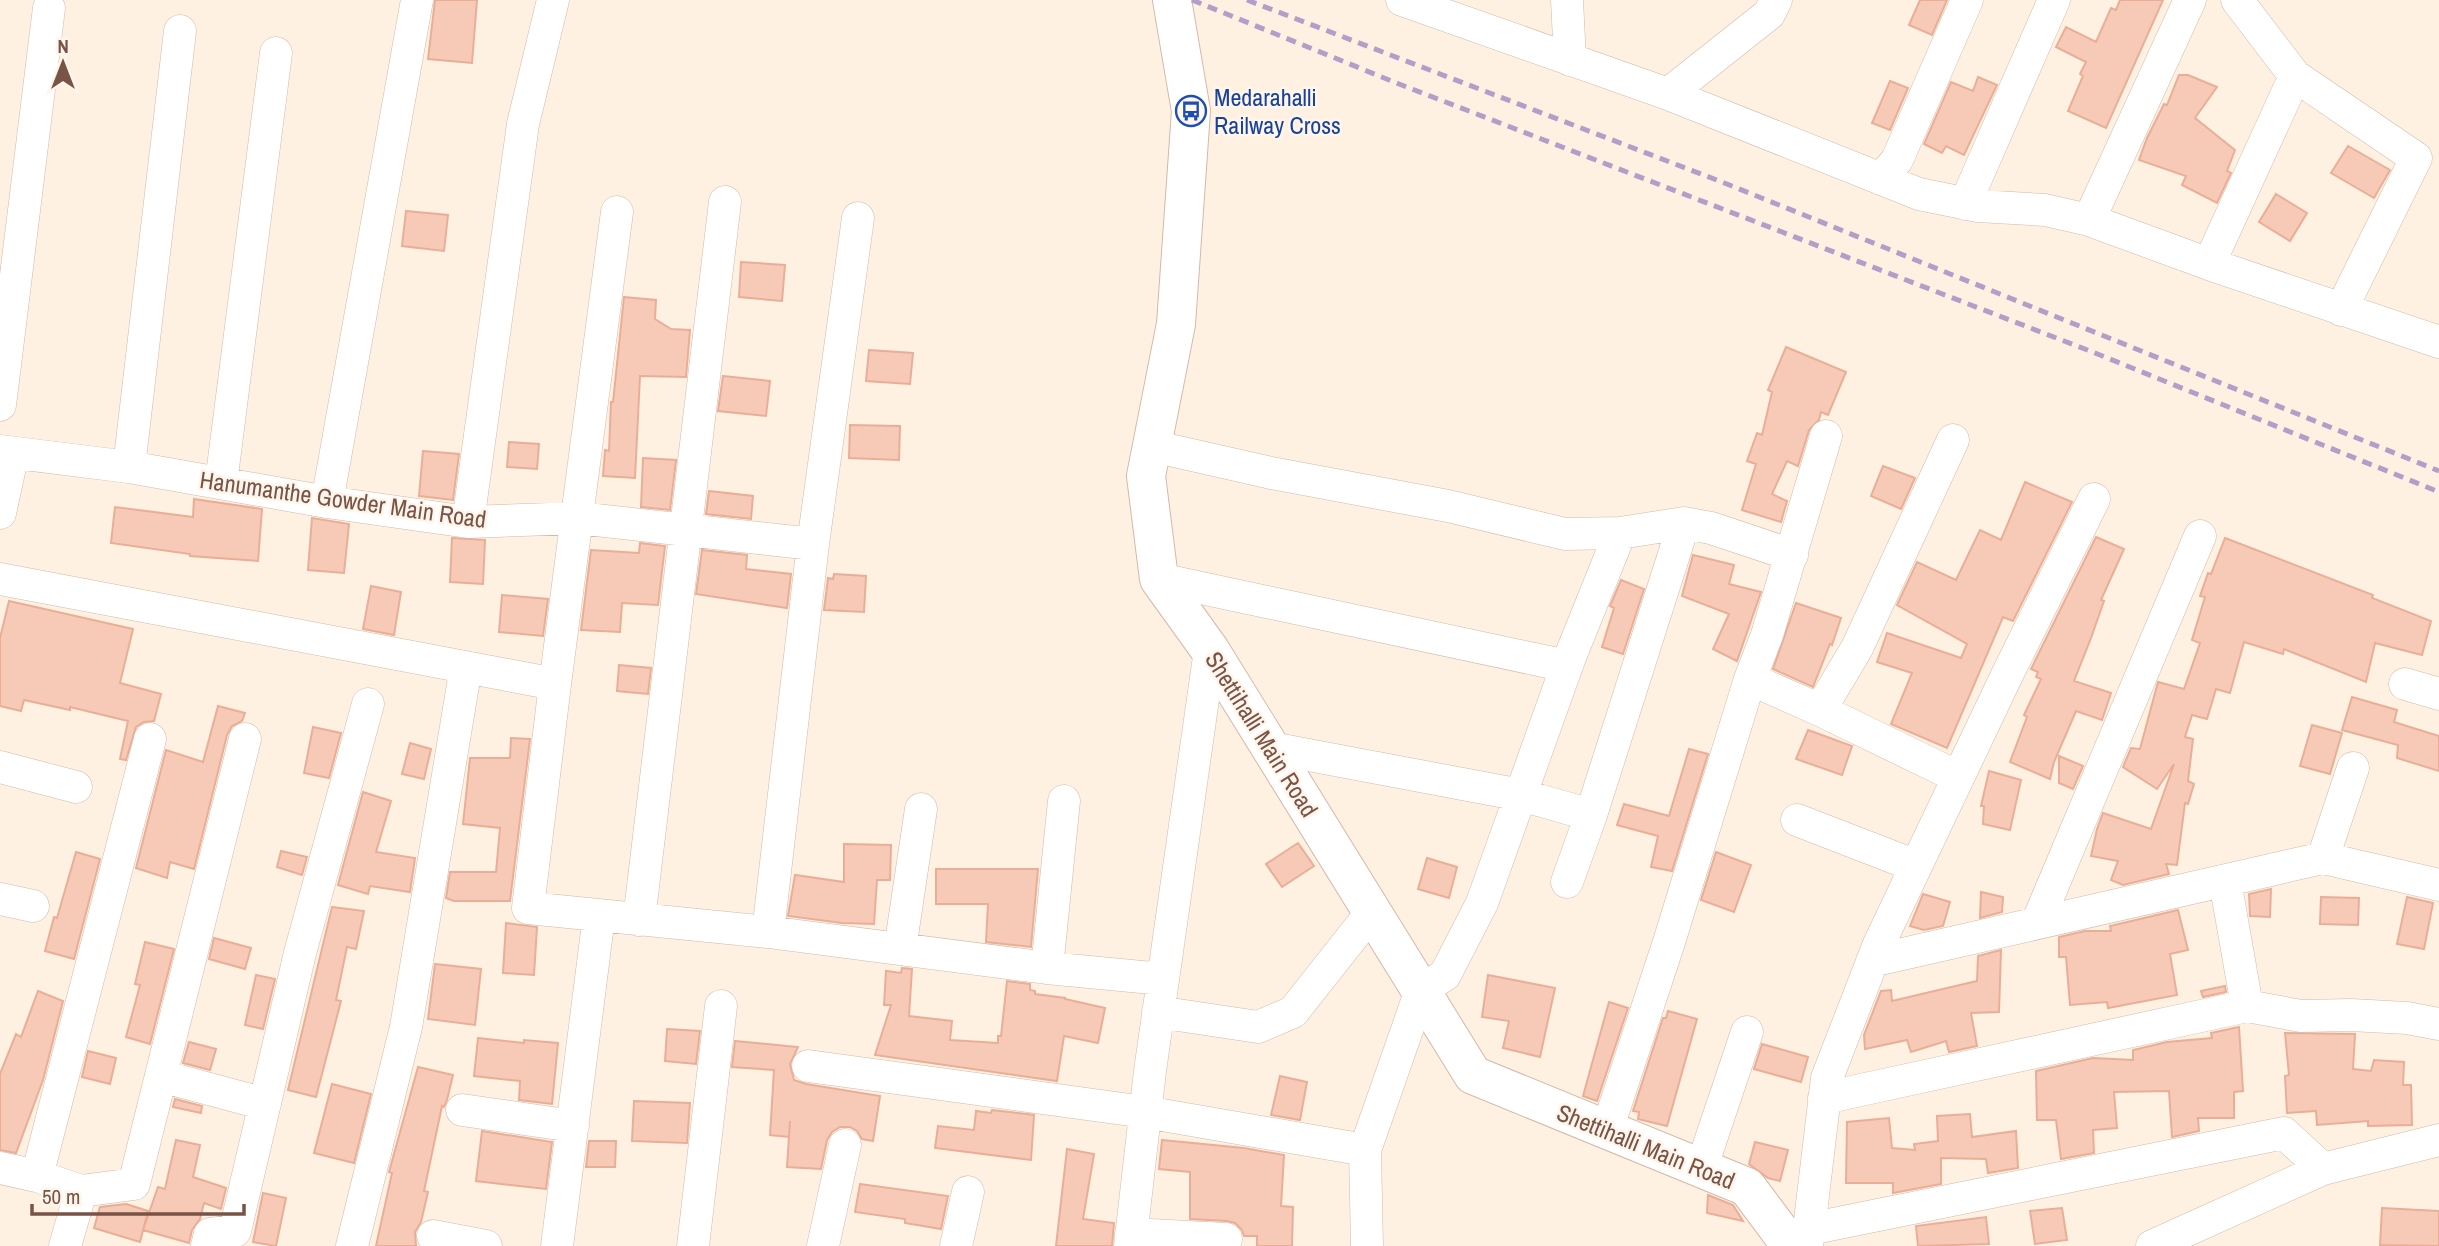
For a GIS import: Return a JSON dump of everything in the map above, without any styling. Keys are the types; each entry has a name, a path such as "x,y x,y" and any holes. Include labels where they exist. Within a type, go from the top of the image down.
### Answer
{"street":[{"path":"327,502 417,0"},
{"path":"468,522 523,124 553,0"},
{"name":"Shettihalli Main Road","path":"1172,0 1191,111 1176,324 1146,475 1158,579 1210,650 1473,1075 1747,1187 1793,1241"},
{"path":"1402,0 1668,94 1919,194 1978,206 2045,210 2089,220 2439,342"},
{"path":"1567,0 1570,60"},
{"path":"1668,94 1769,14 1776,0"},
{"path":"1881,179 1897,160 1967,0"},
{"path":"1965,204 2054,0"},
{"path":"2089,220 2190,0"},
{"path":"2237,0 2295,76 2416,158 2341,310"},
{"path":"0,405 49,8"},
{"path":"129,467 180,31"},
{"path":"221,483 276,53"},
{"path":"2209,264 2295,76"},
{"path":"639,920 725,202"},
{"path":"617,212 528,908 768,932 1047,968 1163,979"},
{"path":"768,932 813,544 859,218"},
{"path":"1607,1130 1669,942 1749,679 1767,635 1826,436"},
{"path":"1820,710 1857,648 1952,440"},
{"path":"1152,446 1271,473 1448,506 1565,534 1620,533 1684,523 1711,528 1792,555"},
{"path":"0,513 7,452"},
{"name":"Hanumanthe Gowder Main Road","path":"7,452 129,467 327,502 468,522 578,518 813,544"},
{"path":"2094,499 1958,777 1872,961 1826,1078 1793,1241 2284,1133 2323,1168"},
{"path":"1567,882 1684,523"},
{"path":"1367,1246 1365,1150 1421,990 1445,975 1482,903 1567,666 1620,533"},
{"path":"2037,923 2200,536"},
{"path":"0,579 555,684"},
{"path":"1158,579 1567,666"},
{"path":"1210,650 1158,1013 1130,1240 1226,1239"},
{"path":"352,1246 406,1027 466,667"},
{"path":"1749,679 1958,777"},
{"path":"2405,684 2439,694"},
{"path":"207,1246 210,1234 235,1231 300,953 368,704"},
{"path":"37,1177 150,739"},
{"path":"0,1168 80,1191 134,1184 245,739"},
{"path":"1271,748 1521,795 1591,815"},
{"path":"0,767 76,787"},
{"path":"2323,858 2353,768"},
{"path":"1047,968 1064,801"},
{"path":"900,949 921,809"},
{"path":"1797,820 1916,866"},
{"path":"1872,961 2323,858 2439,884"},
{"path":"2225,881 2247,1006"},
{"path":"0,899 33,906"},
{"path":"1158,1013 1258,1027 1293,1013 1372,912"},
{"path":"557,1246 599,916"},
{"path":"693,1246 721,1006"},
{"path":"1824,1098 2247,1006 2301,1016 2407,1018 2439,1024"},
{"path":"1702,1168 1747,1032"},
{"path":"808,1066 1145,1112 1365,1150"},
{"path":"161,1076 265,1104"},
{"path":"462,1110 573,1126"},
{"path":"2152,1246 2323,1168 2439,1140"},
{"path":"823,1246 845,1145"},
{"path":"65,1246 80,1191"},
{"path":"956,1246 968,1192"},
{"path":"433,1236 486,1246"}],"building":[{"path":"435,0 477,0 472,63 428,59"},
{"path":"1920,0 1947,0 1932,35 1909,25"},
{"path":"2120,0 2163,0 2106,128 2068,111 2086,62 2056,47 2066,27 2096,42 2111,8 2116,10"},
{"path":"2179,75 2188,75 2217,87 2195,118 2235,150 2227,171 2231,173 2217,203 2182,185 2186,176 2139,160 2147,138 2164,104 2167,105"},
{"path":"1978,77 1997,85 1964,155 1946,146 1942,153 1924,144 1951,82 1973,91"},
{"path":"1890,81 1908,88 1890,130 1872,123"},
{"path":"2348,146 2390,170 2374,198 2331,173"},
{"path":"2276,194 2307,213 2290,241 2259,222"},
{"path":"406,211 448,215 444,251 402,246"},
{"path":"741,262 785,265 782,301 739,297"},
{"path":"624,297 656,300 655,319 671,329 690,330 686,377 640,376 635,478 603,476 605,450 609,451 611,402"},
{"path":"1786,347 1846,372 1828,415 1821,412 1819,420 1809,430 1798,466 1787,461 1772,494 1787,501 1781,522 1742,510 1756,464 1747,461 1757,433 1762,435 1772,392 1768,390"},
{"path":"869,350 913,353 910,384 866,381"},
{"path":"723,376 770,381 766,416 718,411"},
{"path":"850,425 900,426 899,460 849,458"},
{"path":"509,442 539,444 537,469 507,467"},
{"path":"423,451 459,454 453,500 419,496"},
{"path":"643,458 676,460 670,510 641,507"},
{"path":"1883,466 1915,478 1901,509 1871,496"},
{"path":"2025,482 2072,502 2013,621 2003,617 1947,748 1891,724 1912,673 1877,662 1887,633 1961,658 1967,644 1897,605 1917,562 1956,580 1980,530 2001,540"},
{"path":"709,491 753,496 751,519 706,514"},
{"path":"194,499 262,509 258,561 190,556 111,543 115,507 193,517"},
{"path":"312,518 349,524 344,573 308,570"},
{"path":"2096,537 2124,549 2101,600 2104,601 2074,681 2111,693 2102,720 2076,711 2054,762 2050,779 2010,762 2027,717 2024,715 2041,679 2036,677 2038,672 2031,669"},
{"path":"452,538 485,540 483,584 450,582"},
{"path":"2225,538 2373,595 2372,598 2431,621 2422,655 2375,643 2366,682 2284,649 2283,654 2244,642 2230,693 2216,689 2207,719 2192,715 2185,737 2193,739 2188,781 2194,784 2188,804 2185,803 2177,865 2166,864 2169,874 2123,885 2111,880 2118,861 2091,856 2097,829 2103,813 2151,829 2174,764 2157,789 2123,767 2131,748 2140,749 2158,682 2184,689 2200,643 2192,640 2205,597 2200,596"},
{"path":"640,543 665,546 658,605 622,603 620,632 581,630 591,550 639,553"},
{"path":"702,550 747,555 746,569 791,574 787,608 696,594"},
{"path":"1693,555 1734,565 1729,584 1761,592 1737,661 1713,649 1729,614 1682,596"},
{"path":"834,574 866,576 864,612 824,610 828,578 833,579"},
{"path":"1621,580 1644,589 1623,654 1602,647 1614,608 1610,606"},
{"path":"371,586 401,592 394,635 363,629"},
{"path":"502,595 548,599 543,636 499,632"},
{"path":"9,601 133,629 120,683 161,694 154,721 144,722 136,727 126,760 120,759 128,721 70,707 70,710 24,700 21,711 0,706 0,638"},
{"path":"1796,603 1841,618 1813,687 1773,669"},
{"path":"619,665 651,668 648,694 617,691"},
{"path":"2352,697 2397,710 2394,722 2439,736 2439,771 2397,758 2398,745 2342,730"},
{"path":"218,706 245,713 242,721 232,726 227,735 194,869 170,862 167,878 136,868 166,750 203,762"},
{"path":"2312,725 2342,733 2330,774 2300,766"},
{"path":"313,727 341,733 329,778 304,773"},
{"path":"1808,730 1852,746 1842,775 1796,759"},
{"path":"511,738 530,739 510,901 454,901 446,898 450,872 496,872 500,828 463,824 470,758 510,758"},
{"path":"410,743 431,749 424,779 402,774"},
{"path":"1689,749 1708,754 1672,871 1651,867 1658,836 1617,825 1624,804 1669,816"},
{"path":"2059,756 2083,766 2073,789 2059,783"},
{"path":"1989,771 2021,780 2010,830 1983,824 1984,806 1981,806"},
{"path":"363,792 391,801 376,852 415,858 410,892 370,886 368,894 338,885"},
{"path":"1298,843 1314,866 1282,887 1266,864"},
{"path":"844,844 891,845 890,880 877,880 874,924 788,916 795,875 844,882"},
{"path":"281,851 307,857 302,875 277,867"},
{"path":"76,852 100,859 74,959 45,951"},
{"path":"1716,852 1751,865 1734,912 1701,900"},
{"path":"1427,858 1457,867 1449,898 1418,889"},
{"path":"936,869 1038,869 1031,947 986,942 988,904 936,904"},
{"path":"2271,889 2270,917 2250,916 2249,894"},
{"path":"1981,892 2003,897 2002,912 1980,918"},
{"path":"1923,894 1950,902 1943,926 1924,930 1910,926"},
{"path":"2321,897 2359,898 2358,925 2320,924"},
{"path":"2407,897 2433,903 2424,949 2397,944"},
{"path":"332,907 364,911 356,949 347,947 336,1000 341,1001 316,1097 288,1090"},
{"path":"2178,910 2188,950 2170,954 2177,995 2108,1008 2107,1002 2070,1005 2066,957 2059,957 2059,937 2085,931 2111,931 2110,926"},
{"path":"506,923 537,927 534,975 503,973"},
{"path":"214,938 251,948 245,969 209,959"},
{"path":"145,942 174,949 150,1044 126,1037 140,985 135,984"},
{"path":"2001,950 1999,1012 1971,1013 1977,1046 1949,1052 1946,1041 1911,1052 1907,1040 1865,1049 1864,1035 1881,991 1891,990 1892,1001 1977,981 1978,956"},
{"path":"435,964 481,969 475,1025 428,1019"},
{"path":"902,968 912,969 909,1016 952,1021 950,1040 998,1043 1007,981 1030,984 1030,990 1035,991 1035,994 1105,1008 1098,1043 1064,1036 1057,1081 875,1055 891,1005 884,1005 886,971 901,973"},
{"path":"256,975 275,979 263,1029 245,1025"},
{"path":"1488,975 1555,988 1540,1057 1503,1048 1509,1021 1482,1017"},
{"path":"2225,986 2226,992 2203,997 2201,991"},
{"path":"38,991 63,1001 43,1080 16,1153 0,1150 0,1074 16,1034 21,1037"},
{"path":"1609,1002 1628,1008 1597,1101 1583,1096"},
{"path":"1668,1011 1697,1019 1667,1126 1638,1119 1639,1112 1633,1111 1663,1018 1666,1018"},
{"path":"2239,1027 2243,1091 2234,1092 2234,1118 2198,1118 2199,1131 2172,1137 2169,1091 2114,1092 2117,1128 2093,1130 2094,1153 2061,1159 2056,1120 2037,1120 2036,1071 2093,1058 2133,1060 2133,1050 2167,1042 2212,1038 2211,1033"},
{"path":"667,1029 700,1031 696,1064 665,1061"},
{"path":"2285,1033 2355,1034 2353,1069 2371,1071 2374,1060 2404,1062 2403,1085 2411,1085 2412,1125 2368,1126 2368,1121 2317,1125 2316,1111 2287,1113 2285,1076 2289,1075"},
{"path":"478,1038 524,1043 524,1040 558,1043 552,1104 519,1100 520,1081 474,1076"},
{"path":"735,1041 798,1047 790,1064 794,1080 880,1096 873,1141 862,1139 857,1131 850,1127 840,1127 832,1132 827,1140 821,1169 787,1167 789,1137 770,1135 774,1070 732,1067"},
{"path":"189,1042 216,1049 210,1070 183,1063"},
{"path":"1762,1044 1808,1057 1801,1082 1754,1069"},
{"path":"88,1051 116,1058 110,1084 82,1077"},
{"path":"418,1067 453,1075 447,1100 444,1107 442,1106 424,1191 428,1192 421,1222 415,1232 416,1246 376,1246 392,1173 389,1172"},
{"path":"1280,1076 1307,1082 1300,1120 1271,1115"},
{"path":"332,1084 371,1094 354,1163 314,1153"},
{"path":"175,1099 202,1106 201,1113 173,1107"},
{"path":"634,1101 690,1103 687,1143 632,1141"},
{"path":"992,1110 1034,1115 1031,1160 935,1148 938,1126 974,1130 976,1111 991,1113"},
{"path":"1970,1114 1972,1137 2016,1131 2018,1168 1988,1173 1986,1159 1941,1158 1941,1184 1893,1193 1893,1183 1846,1183 1847,1122 1889,1118 1892,1148 1915,1150 1914,1144 1938,1141 1937,1116"},
{"path":"482,1131 552,1142 546,1189 476,1181"},
{"path":"176,1140 200,1145 193,1177 226,1188 221,1209 204,1203 189,1243 143,1230 158,1187 165,1189"},
{"path":"1162,1140 1284,1155 1281,1206 1293,1207 1292,1246 1257,1246 1257,1236 1244,1236 1235,1223 1190,1219 1190,1172 1159,1169"},
{"path":"589,1141 616,1141 615,1167 586,1167"},
{"path":"1755,1142 1788,1150 1780,1181 1768,1178 1749,1164"},
{"path":"1067,1149 1094,1154 1083,1219 1114,1223 1112,1246 1056,1246"},
{"path":"860,1184 948,1196 941,1229 905,1223 905,1219 855,1212"},
{"path":"263,1193 286,1198 276,1246 253,1242"},
{"path":"1708,1195 1733,1205 1743,1221 1707,1213"},
{"path":"126,1204 148,1211 140,1242 94,1228 100,1207"},
{"path":"2062,1208 2067,1240 2035,1244 2030,1211"},
{"path":"2382,1208 2439,1211 2439,1246 2380,1245"},
{"path":"1986,1217 1989,1244 1918,1246 1916,1226"}],"railway":[{"path":"1192,0 1399,84 2090,351 2439,492"},
{"path":"1247,0 1722,182 2439,471"}],"place":[{"name":"Medarahalli Railway Cross","path":"1191,111"}]}
